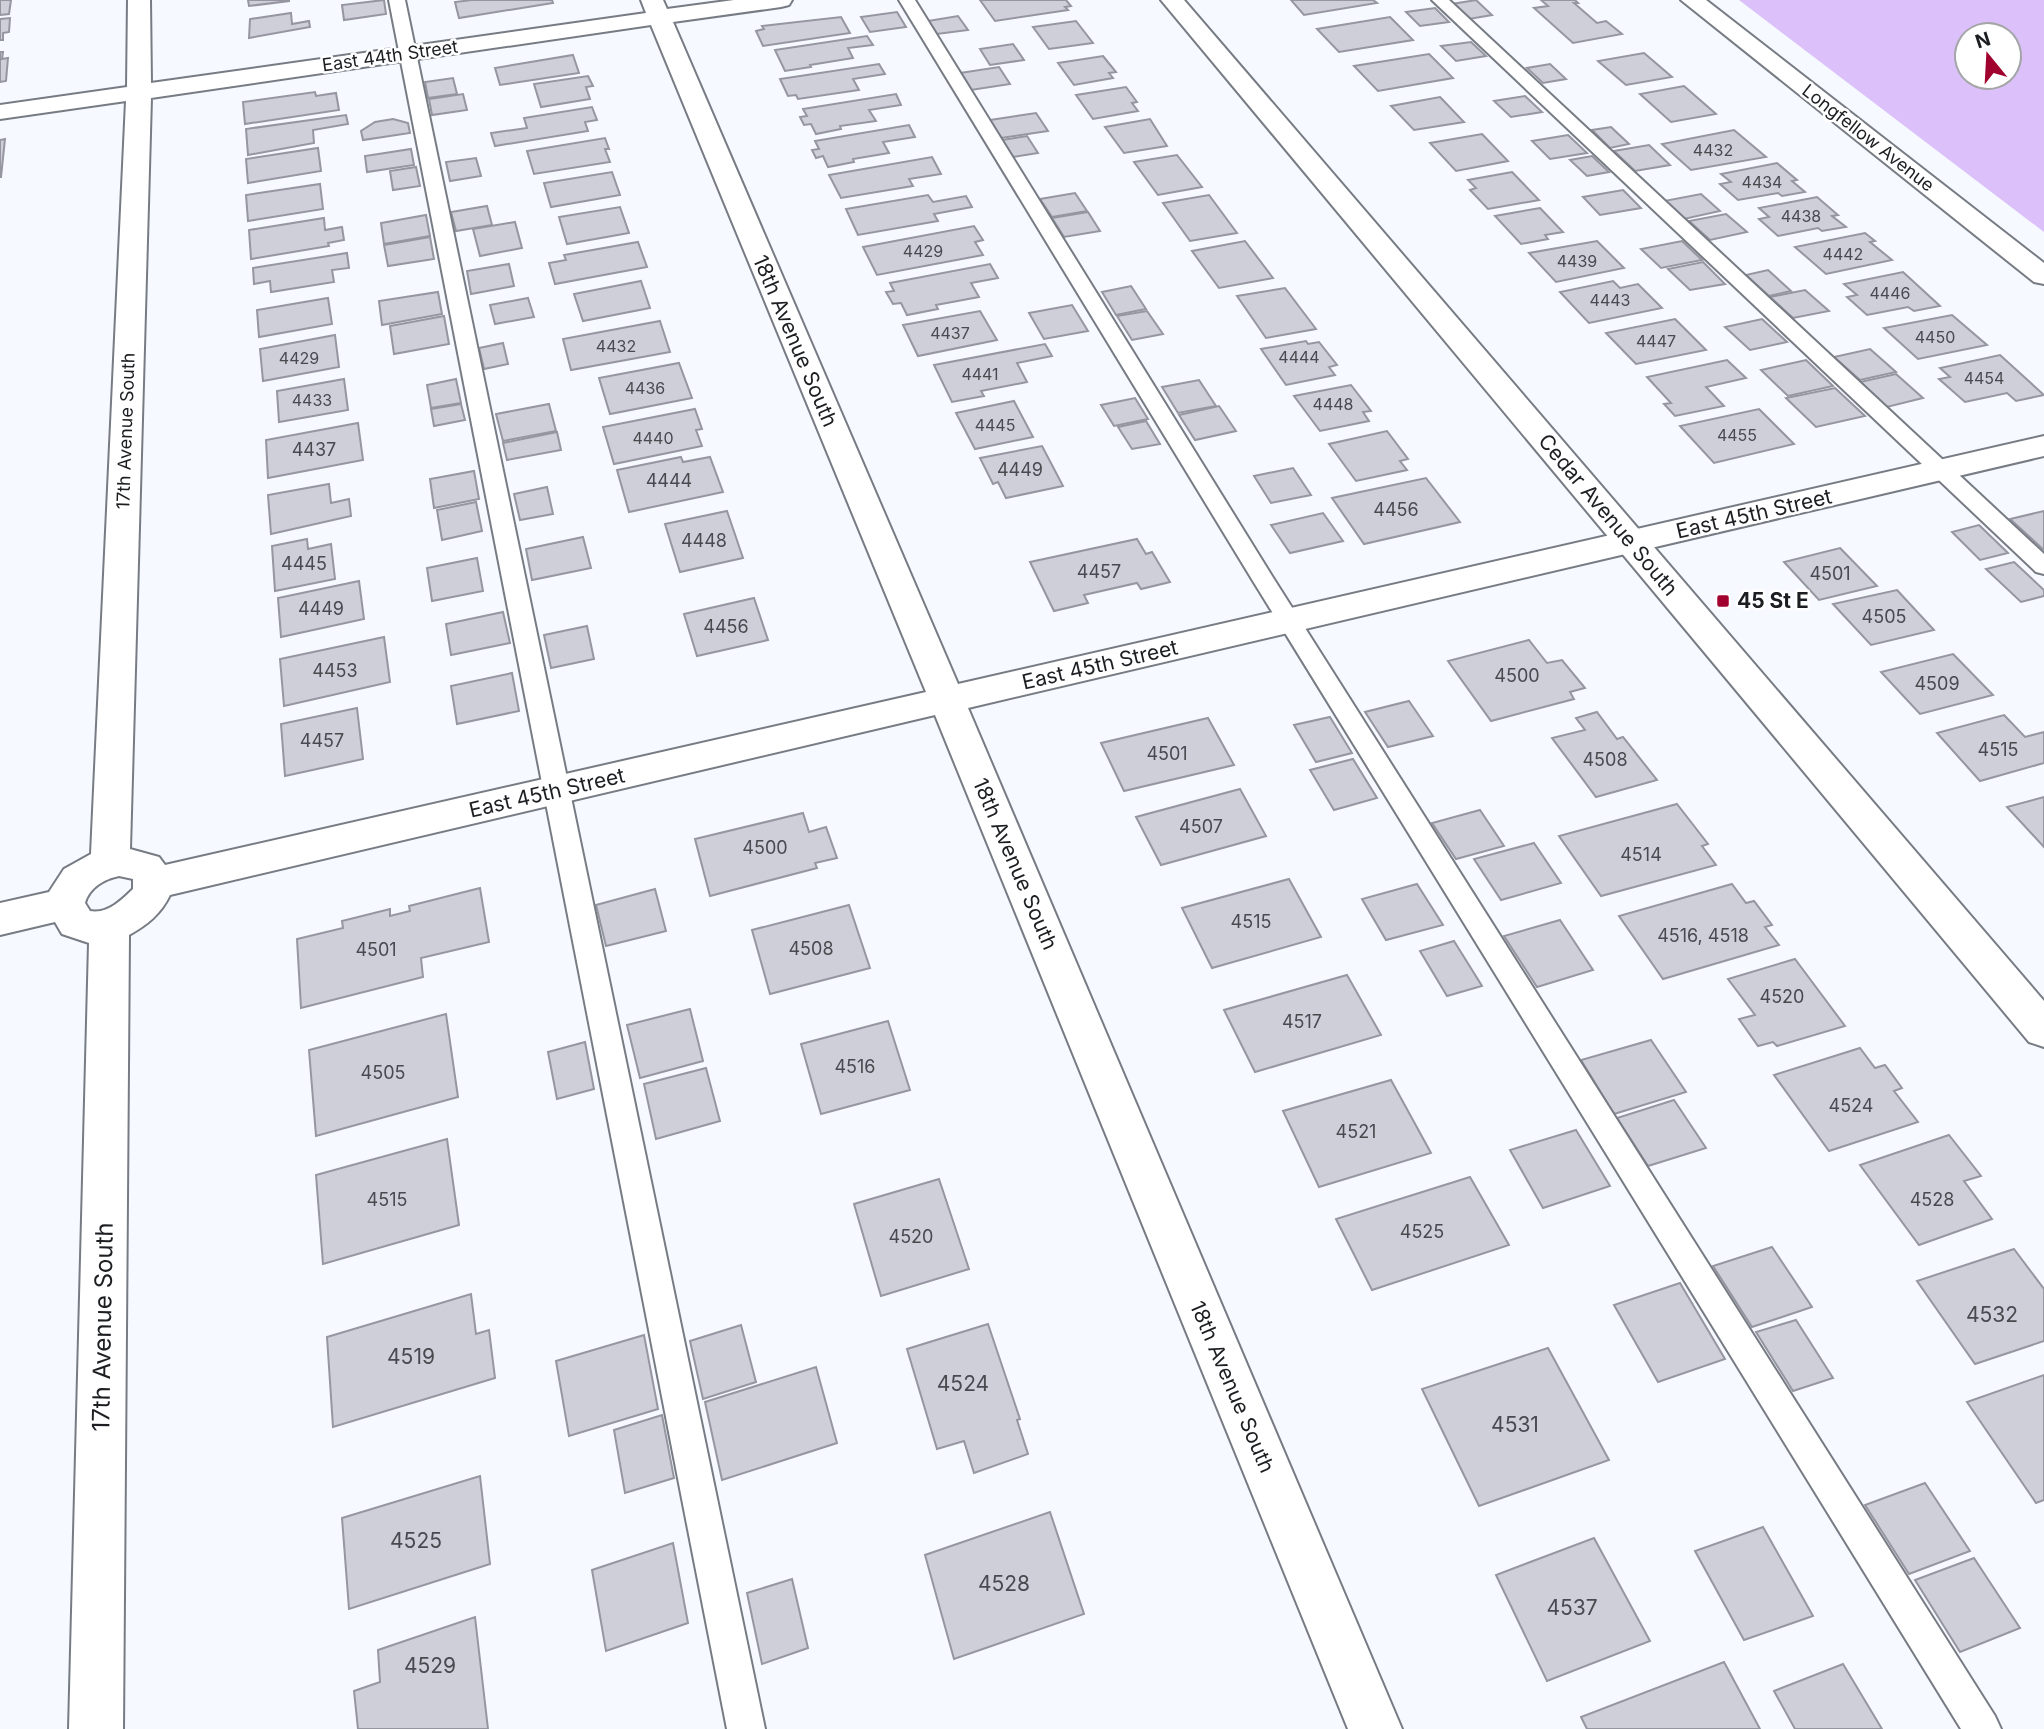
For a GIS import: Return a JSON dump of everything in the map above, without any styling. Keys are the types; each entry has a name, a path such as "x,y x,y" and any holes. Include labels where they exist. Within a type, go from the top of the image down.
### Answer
{"street":[{"name":"17th Avenue South","path":"110,862 139,92 139,0"},
{"name":"East 44th Street","path":"0,112 407,53 655,9 781,0"},
{"name":"Cedar Avenue South","path":"1172,0 2044,1030"},
{"name":"Longfellow Avenue","path":"1692,0 2044,276"},
{"name":"18th Avenue South","path":"655,9 947,701 1374,1729"},
{"name":"East 45th Street","path":"155,883 2044,446"},
{"path":"110,862 134,862 149,868 155,883 142,908 109,926 87,927 72,920 65,904 72,886 84,874 110,862"},
{"path":"0,919 65,904"},
{"name":"17th Avenue South","path":"96,1729 109,926"}],"lane":[{"path":"397,0 746,1729"},
{"path":"907,0 1290,622 1982,1729"},
{"path":"1440,0 2044,567"}],"shaded area":[{"path":"1739,0 2044,0 2044,232"}],"building":[{"path":"0,0 11,0 9,14 0,15"},
{"path":"248,0 289,0 289,1 249,6"},
{"path":"384,0 386,14 344,20 342,5"},
{"path":"552,0 553,3 459,18 455,2"},
{"path":"980,0 1066,0 1071,6 1065,7 1068,10 995,21"},
{"path":"1291,0 1373,0 1377,3 1304,15"},
{"path":"1476,0 1492,15 1469,19 1452,4"},
{"path":"1541,0 1575,0 1578,3 1574,3 1597,23 1606,21 1622,34 1573,43 1534,8 1548,6"},
{"path":"1435,8 1449,22 1420,26 1406,12"},
{"path":"897,12 906,27 870,32 861,17"},
{"path":"291,13 292,24 309,21 310,27 249,38 250,19"},
{"path":"958,16 968,30 937,34 928,21"},
{"path":"841,17 850,33 763,46 756,31 764,29 762,26"},
{"path":"1390,17 1413,40 1339,52 1317,29"},
{"path":"10,18 9,32 3,33 3,40 0,40 0,19"},
{"path":"1076,21 1093,43 1049,49 1033,27"},
{"path":"867,36 873,45 848,48 853,58 785,71 775,50"},
{"path":"1471,42 1486,56 1456,61 1441,46"},
{"path":"1013,44 1024,60 990,65 980,49"},
{"path":"0,52 3,52 2,59 8,58 6,81 0,82"},
{"path":"1644,53 1672,77 1626,85 1598,61"},
{"path":"1429,54 1453,78 1378,91 1354,66"},
{"path":"573,55 579,73 500,85 495,68"},
{"path":"1103,56 1116,72 1109,73 1113,78 1074,85 1058,63"},
{"path":"879,64 885,74 853,79 859,90 798,99 796,95 788,96 780,79"},
{"path":"1550,64 1566,79 1543,83 1527,68"},
{"path":"999,67 1010,84 971,90 960,73"},
{"path":"588,76 593,86 586,87 590,99 541,107 534,84"},
{"path":"453,78 457,94 428,98 425,82"},
{"path":"1684,86 1716,114 1671,122 1640,94"},
{"path":"1126,87 1137,102 1132,103 1138,111 1093,119 1076,95"},
{"path":"315,92 316,96 336,93 339,110 245,124 243,102"},
{"path":"463,94 467,110 432,115 429,99"},
{"path":"896,94 901,105 869,110 876,121 840,126 841,129 816,134 811,124 804,125 800,117 807,116 803,109"},
{"path":"1525,96 1542,112 1511,117 1494,101"},
{"path":"1440,97 1464,122 1414,130 1391,106"},
{"path":"592,107 597,120 585,122 588,131 495,146 491,133 527,128 524,118"},
{"path":"1036,113 1048,131 1001,138 990,120"},
{"path":"346,115 348,124 313,130 314,143 248,155 246,129"},
{"path":"393,119 408,123 410,133 363,140 361,131 375,122"},
{"path":"1150,119 1167,146 1124,153 1105,127"},
{"path":"909,125 915,137 883,142 889,153 853,159 854,162 828,167 823,156 816,158 812,150 819,149 815,141"},
{"path":"1611,127 1629,144 1610,148 1592,130"},
{"path":"1734,130 1766,157 1691,170 1662,144"},
{"path":"1482,134 1508,161 1456,171 1430,143"},
{"path":"1568,135 1587,153 1550,159 1532,141"},
{"path":"1027,136 1038,153 1013,157 1002,140"},
{"path":"605,138 609,149 605,149 610,162 534,174 527,151"},
{"path":"5,139 1,177 0,177 0,140"},
{"path":"1649,145 1670,165 1635,171 1614,151"},
{"path":"318,148 321,171 248,183 246,159"},
{"path":"411,149 414,165 367,172 365,156"},
{"path":"1177,155 1202,187 1158,195 1134,162"},
{"path":"1592,156 1609,172 1587,176 1570,160"},
{"path":"932,157 941,174 909,179 913,186 841,198 829,175"},
{"path":"476,158 481,176 450,181 446,162"},
{"path":"1777,163 1797,180 1792,181 1805,192 1782,196 1778,193 1738,200 1720,184 1731,182 1721,174"},
{"path":"416,167 420,186 393,190 390,171"},
{"path":"612,172 620,195 551,207 544,183"},
{"path":"1512,172 1539,200 1488,209 1470,190 1476,188 1468,180"},
{"path":"320,184 323,209 248,221 246,195"},
{"path":"1623,190 1641,208 1600,215 1583,197"},
{"path":"1075,193 1087,211 1052,217 1040,199"},
{"path":"1701,194 1720,211 1684,219 1664,201"},
{"path":"928,195 933,202 966,196 972,207 934,214 938,221 858,235 846,209"},
{"path":"1209,195 1237,233 1190,241 1163,203"},
{"path":"1817,197 1838,215 1832,216 1846,227 1822,231 1818,228 1778,236 1759,219 1769,217 1759,208"},
{"path":"487,206 492,225 456,231 451,212"},
{"path":"620,207 629,233 567,244 559,217"},
{"path":"1540,208 1563,232 1545,235 1548,239 1521,244 1495,216"},
{"path":"1088,212 1100,231 1064,237 1052,218"},
{"path":"1726,214 1747,232 1710,240 1689,221"},
{"path":"426,215 430,236 384,244 381,223"},
{"path":"324,218 325,230 342,227 344,240 328,243 329,246 251,259 249,230"},
{"path":"515,222 522,248 480,256 473,229"},
{"path":"974,226 983,240 975,242 983,255 877,275 863,247"},
{"path":"1865,233 1875,241 1870,242 1892,260 1826,274 1795,247"},
{"path":"430,237 434,259 388,266 384,245"},
{"path":"1245,241 1273,278 1219,288 1192,251"},
{"path":"1597,241 1624,268 1556,282 1529,253"},
{"path":"1682,241 1702,260 1661,268 1641,249"},
{"path":"638,242 647,267 555,284 549,263 566,260 564,255"},
{"path":"347,253 349,268 332,270 334,282 271,292 270,281 254,284 253,268"},
{"path":"1703,262 1725,284 1690,290 1668,269"},
{"path":"509,264 514,286 471,294 467,271"},
{"path":"990,264 998,278 971,283 979,297 936,305 938,309 907,315 901,303 893,304 886,292 894,291 890,283"},
{"path":"1768,270 1791,291 1769,296 1746,275"},
{"path":"1903,272 1940,306 1914,311 1908,307 1867,315 1847,297 1857,295 1844,284"},
{"path":"641,281 650,308 583,321 574,294"},
{"path":"1613,281 1620,288 1638,284 1662,308 1589,323 1560,292"},
{"path":"1131,286 1146,309 1116,315 1102,292"},
{"path":"1285,288 1316,329 1266,338 1237,296"},
{"path":"1805,290 1829,311 1793,318 1770,297"},
{"path":"438,292 442,314 382,325 379,301"},
{"path":"328,298 332,324 259,337 257,310"},
{"path":"528,298 534,317 495,324 490,305"},
{"path":"1072,305 1088,331 1044,339 1029,313"},
{"path":"980,311 997,340 918,356 903,325"},
{"path":"1147,311 1163,334 1132,340 1117,316"},
{"path":"1952,315 1987,345 1918,359 1884,328"},
{"path":"444,316 449,344 394,354 390,326"},
{"path":"1675,319 1706,350 1636,364 1606,333"},
{"path":"1762,319 1787,342 1750,350 1725,327"},
{"path":"660,321 670,352 571,370 563,339"},
{"path":"335,335 339,367 263,381 260,349"},
{"path":"1306,341 1308,344 1319,342 1337,365 1329,367 1335,375 1286,385 1261,349"},
{"path":"503,343 508,364 484,369 479,348"},
{"path":"1045,344 1052,356 1017,363 1027,382 981,391 984,396 952,402 934,365"},
{"path":"1870,349 1896,372 1860,380 1834,357"},
{"path":"2000,355 2044,395 2016,401 2007,393 1965,402 1939,379 1950,377 1940,368"},
{"path":"1727,360 1746,378 1706,387 1724,406 1675,416 1664,404 1671,403 1647,377"},
{"path":"1806,360 1833,386 1788,396 1761,370"},
{"path":"679,363 692,398 610,414 599,378"},
{"path":"1896,374 1923,398 1887,407 1860,382"},
{"path":"344,379 348,410 279,422 277,391"},
{"path":"456,379 461,403 431,408 427,385"},
{"path":"1199,380 1216,406 1178,413 1162,387"},
{"path":"1351,385 1371,411 1363,412 1369,421 1320,431 1294,396"},
{"path":"1835,388 1865,416 1816,427 1786,398"},
{"path":"1135,398 1148,419 1114,426 1101,405"},
{"path":"1014,401 1033,437 975,449 956,413"},
{"path":"461,404 465,420 434,426 431,409"},
{"path":"549,404 556,431 503,441 496,414"},
{"path":"1219,406 1236,431 1195,440 1179,415"},
{"path":"695,409 702,429 696,430 702,446 614,464 603,427"},
{"path":"1759,409 1794,444 1714,463 1680,426"},
{"path":"1146,421 1160,444 1132,449 1118,427"},
{"path":"358,423 363,460 268,478 266,440"},
{"path":"1387,431 1408,459 1400,461 1407,470 1356,481 1329,444"},
{"path":"557,432 561,450 507,460 503,443"},
{"path":"1042,446 1063,486 1006,498 998,482 993,484 980,458"},
{"path":"681,457 683,462 710,457 723,492 629,512 617,470"},
{"path":"1293,468 1311,495 1271,503 1254,476"},
{"path":"474,471 479,499 434,508 430,479"},
{"path":"1426,478 1460,522 1364,544 1332,498"},
{"path":"329,484 331,503 349,499 351,516 271,534 268,495"},
{"path":"547,487 553,514 520,520 514,494"},
{"path":"476,502 482,531 442,540 437,510"},
{"path":"727,511 743,558 680,572 665,524"},
{"path":"2044,511 2044,550 2010,519"},
{"path":"1323,513 1343,541 1290,553 1271,525"},
{"path":"1979,525 2008,553 1980,560 1952,532"},
{"path":"583,537 591,568 532,580 526,549"},
{"path":"307,539 308,549 331,544 335,579 275,591 272,546"},
{"path":"1137,539 1146,554 1152,552 1170,582 1141,589 1137,583 1084,595 1088,603 1054,611 1030,562"},
{"path":"1840,548 1877,586 1819,600 1784,562"},
{"path":"477,558 483,591 432,601 427,568"},
{"path":"2014,562 2044,590 2044,596 2021,602 1986,569"},
{"path":"359,581 364,619 281,637 278,598"},
{"path":"1897,590 1934,630 1871,645 1833,604"},
{"path":"754,598 768,640 697,656 684,614"},
{"path":"503,612 510,643 451,655 446,624"},
{"path":"587,626 594,659 551,668 544,635"},
{"path":"384,637 390,682 284,706 280,659"},
{"path":"1529,640 1547,663 1562,660 1585,688 1570,692 1574,699 1491,721 1448,661"},
{"path":"1953,654 1993,695 1920,714 1881,672"},
{"path":"512,673 519,711 457,724 451,686"},
{"path":"1409,701 1433,736 1388,747 1365,712"},
{"path":"357,708 363,759 285,776 281,724"},
{"path":"1597,712 1617,739 1623,737 1657,780 1596,797 1552,738 1585,730 1576,718"},
{"path":"2004,715 2025,737 2044,732 2044,763 1980,781 1937,733"},
{"path":"1330,717 1352,753 1316,762 1294,725"},
{"path":"1208,718 1234,765 1124,791 1101,743"},
{"path":"1353,759 1377,798 1334,810 1310,770"},
{"path":"1240,789 1266,836 1161,865 1136,817"},
{"path":"2044,797 2044,847 2007,807"},
{"path":"1677,804 1708,844 1702,846 1716,865 1601,896 1559,836"},
{"path":"1480,810 1504,846 1456,859 1432,823"},
{"path":"803,813 809,832 826,827 837,858 815,863 817,868 710,896 695,839"},
{"path":"1534,843 1561,883 1501,900 1474,859"},
{"path":"1289,879 1321,937 1212,968 1182,908"},
{"path":"1417,884 1443,925 1386,940 1362,899"},
{"path":"1732,884 1746,903 1754,901 1772,925 1765,927 1779,945 1663,979 1619,916"},
{"path":"480,888 489,942 421,958 423,977 301,1008 297,939 343,928 342,921 390,909 390,916 410,911 409,906"},
{"path":"655,889 666,931 606,946 596,905"},
{"path":"849,905 870,968 770,994 752,930"},
{"path":"1560,920 1593,970 1537,987 1504,936"},
{"path":"1454,941 1482,986 1447,996 1420,951"},
{"path":"1795,959 1845,1026 1777,1046 1773,1042 1758,1046 1739,1019 1755,1015 1728,979"},
{"path":"1347,975 1381,1035 1255,1072 1224,1010"},
{"path":"690,1009 703,1061 640,1078 627,1025"},
{"path":"446,1014 458,1097 316,1136 309,1050"},
{"path":"888,1021 910,1090 821,1114 801,1044"},
{"path":"1651,1040 1686,1092 1614,1114 1581,1060"},
{"path":"585,1042 594,1089 557,1099 548,1052"},
{"path":"1860,1048 1875,1068 1885,1065 1902,1088 1894,1091 1918,1122 1829,1151 1774,1075"},
{"path":"706,1068 720,1121 656,1139 644,1084"},
{"path":"1391,1080 1431,1153 1319,1187 1283,1111"},
{"path":"1674,1100 1706,1148 1648,1166 1617,1118"},
{"path":"1576,1130 1610,1186 1543,1208 1510,1150"},
{"path":"1949,1135 1981,1176 1964,1181 1992,1219 1919,1245 1860,1165"},
{"path":"447,1139 459,1225 323,1264 316,1175"},
{"path":"1470,1177 1509,1245 1372,1290 1336,1219"},
{"path":"939,1179 969,1269 881,1296 854,1204"},
{"path":"1772,1247 1812,1307 1752,1327 1713,1266"},
{"path":"2014,1249 2044,1289 2044,1341 1975,1364 1917,1281"},
{"path":"1680,1283 1725,1359 1658,1382 1614,1305"},
{"path":"471,1294 476,1334 489,1330 495,1378 333,1427 327,1337"},
{"path":"1796,1320 1833,1378 1793,1391 1756,1332"},
{"path":"988,1324 1020,1419 1017,1420 1028,1454 974,1473 964,1441 937,1449 907,1349"},
{"path":"741,1325 756,1382 703,1399 690,1341"},
{"path":"644,1335 658,1409 569,1436 556,1361"},
{"path":"1548,1348 1609,1460 1479,1506 1422,1389"},
{"path":"816,1367 837,1443 722,1480 705,1402"},
{"path":"2044,1375 2044,1500 2036,1503 1967,1402"},
{"path":"662,1415 674,1478 625,1493 614,1430"},
{"path":"480,1476 490,1564 349,1609 342,1518"},
{"path":"1925,1483 1970,1551 1909,1574 1865,1505"},
{"path":"1050,1512 1084,1614 954,1659 925,1555"},
{"path":"1763,1527 1813,1616 1744,1640 1695,1551"},
{"path":"1594,1538 1650,1641 1547,1681 1496,1575"},
{"path":"673,1543 688,1623 606,1651 592,1570"},
{"path":"1974,1558 2020,1628 1960,1652 1915,1580"},
{"path":"792,1579 808,1648 762,1664 747,1593"},
{"path":"475,1617 488,1729 358,1729 354,1691 380,1682 378,1650"},
{"path":"1724,1662 1760,1729 1587,1729 1581,1717"},
{"path":"1843,1664 1882,1729 1795,1729 1774,1691"}],"place":[{"name":"45 St E","path":"1723,601"}]}
